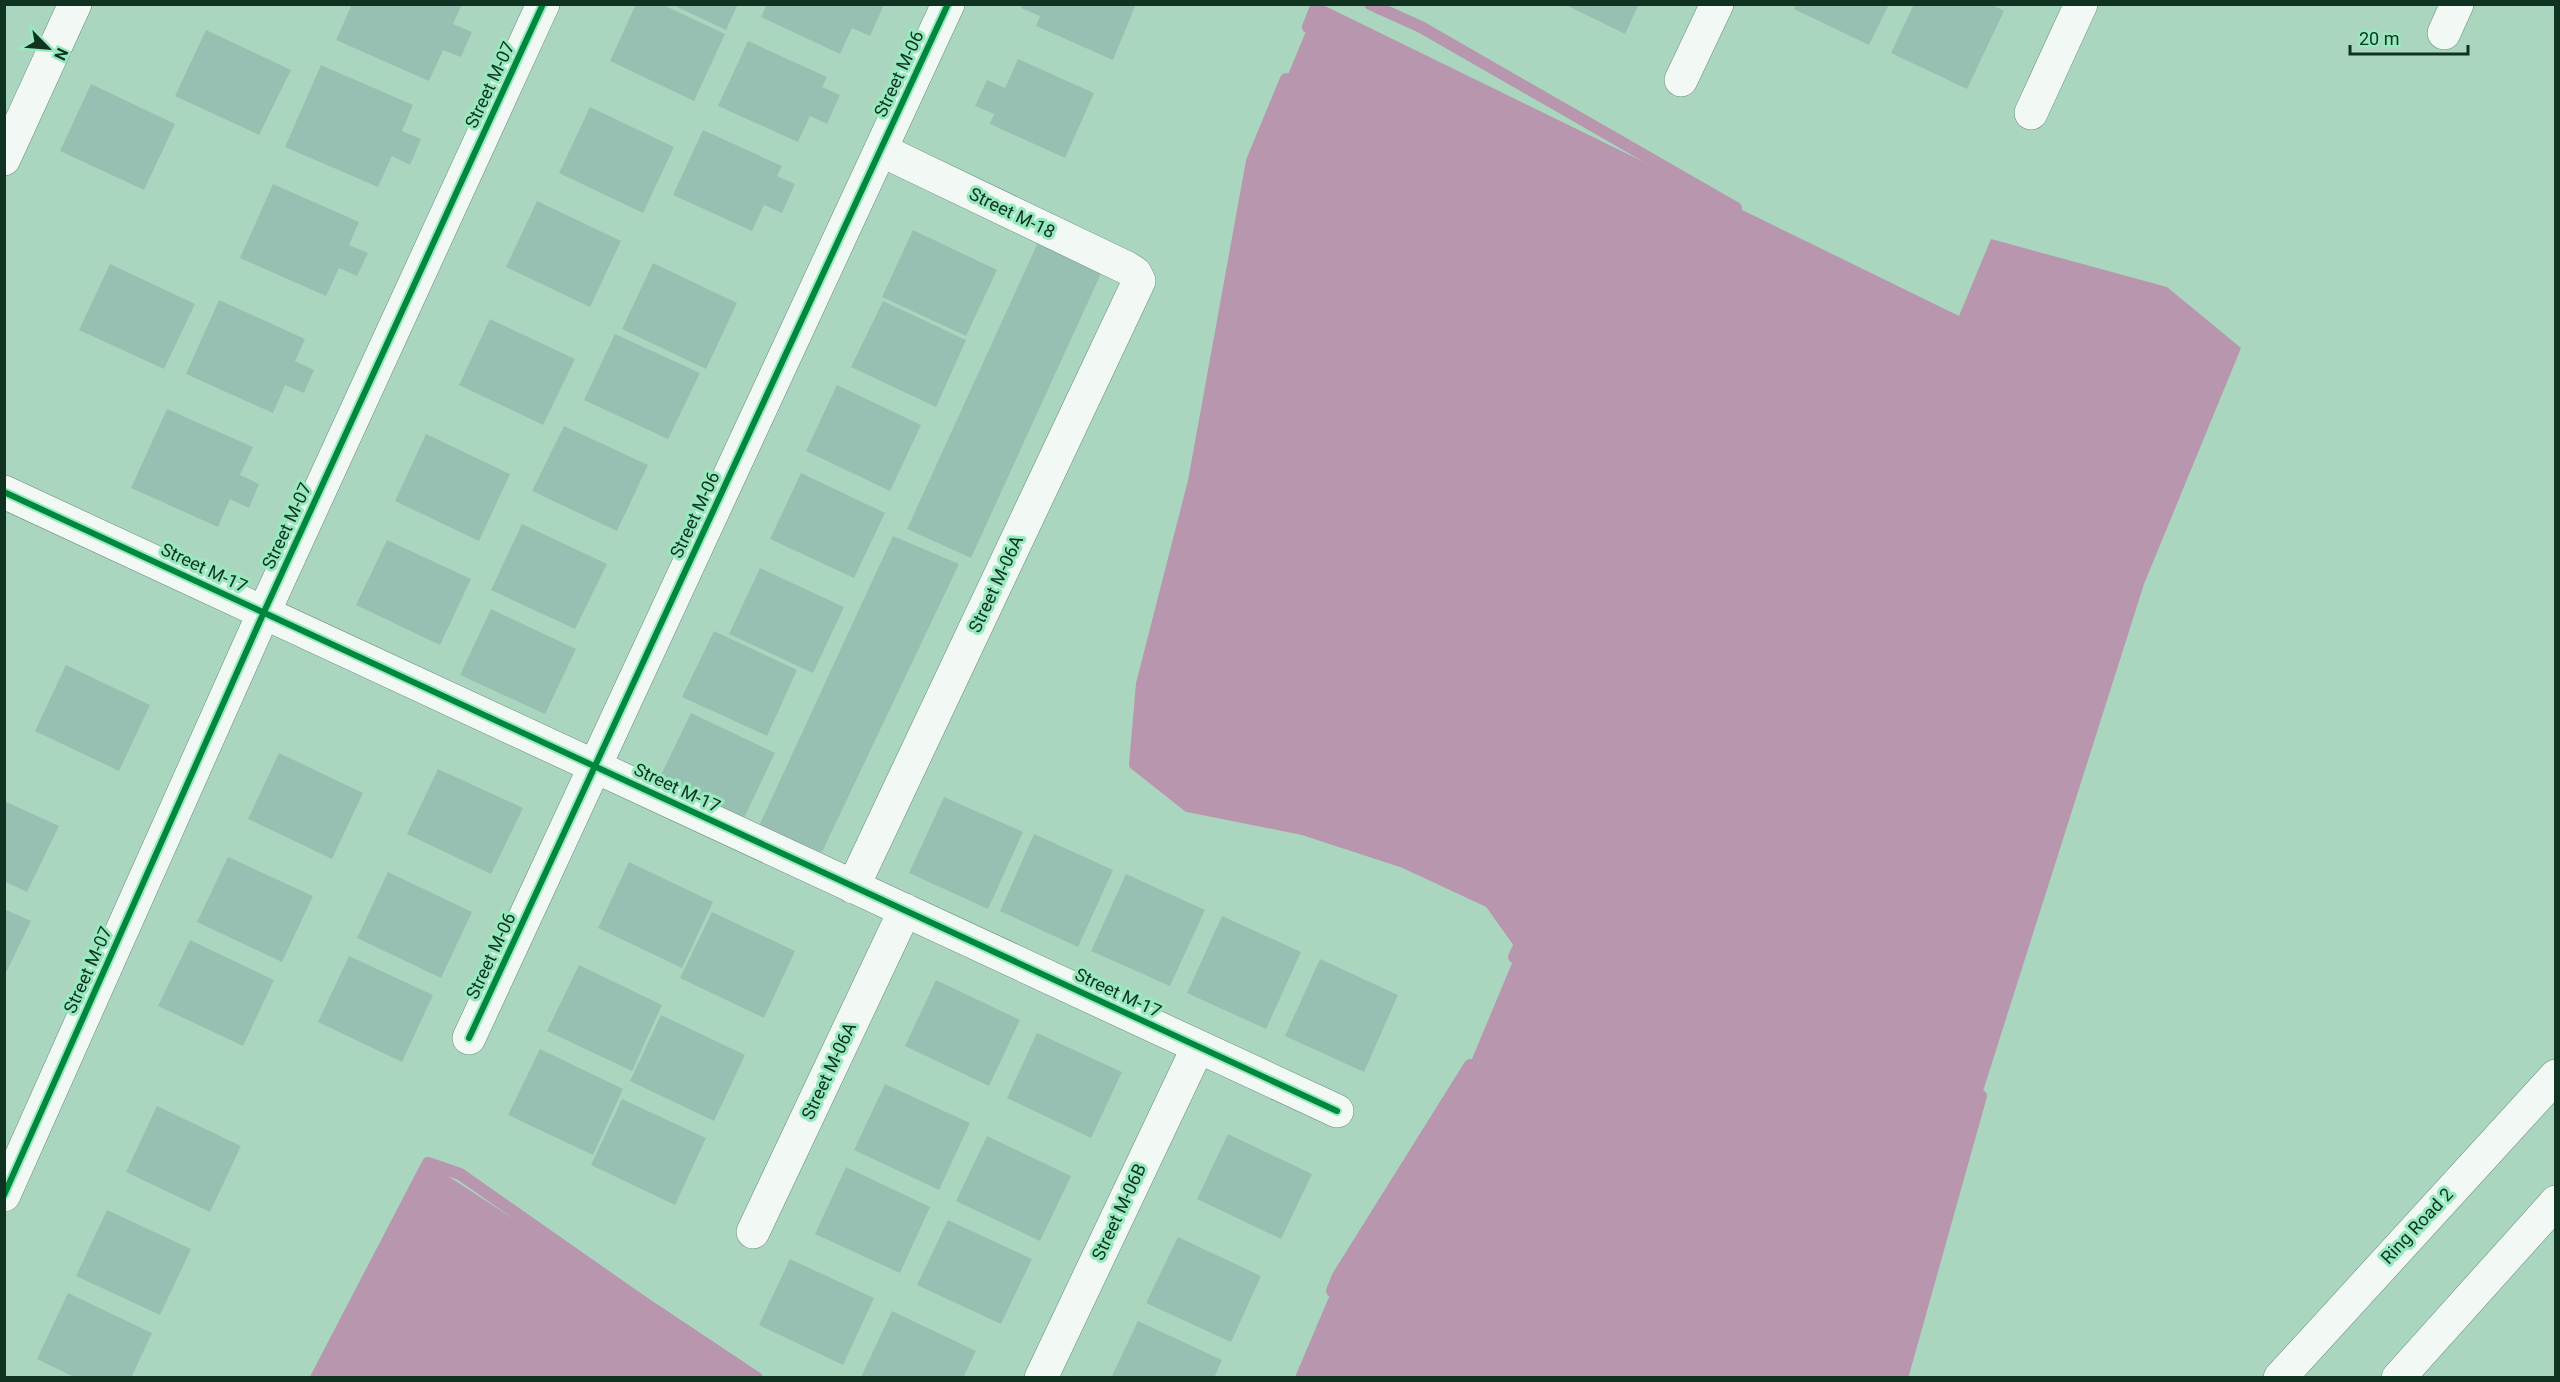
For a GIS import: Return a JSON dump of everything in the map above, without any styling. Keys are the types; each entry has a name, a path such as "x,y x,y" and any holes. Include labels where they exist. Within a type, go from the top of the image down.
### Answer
{"street":[{"path":"4,159 75,4"},
{"name":"Street M-07","path":"4,1195 264,612 543,4"},
{"name":"Street M-06","path":"470,1038 948,4"},
{"path":"1681,80 1717,4"},
{"path":"2031,113 2081,4"},
{"name":"Street M-18","path":"880,150 1127,268 1135,273 1138,281"},
{"name":"Street M-06A","path":"853,887 1138,281"},
{"name":"Street M-17","path":"4,492 1337,1111"},
{"name":"Street M-06A","path":"753,1232 904,910"},
{"name":"Street M-06B","path":"1041,1377 1198,1047"},
{"name":"Ring Road 2","path":"2280,1377 2556,1076"},
{"path":"2398,1377 2556,1202"}],"shaded area":[{"path":"1317,5 1323,5 1959,316 1991,239 2167,287 2241,348 2144,584 1977,1110 1900,1377 1295,1377 1338,1276 1464,1078 1520,944 1489,902 1404,862 1301,828 1188,806 1135,764 1142,684 1194,481 1252,161"},
{"path":"428,1163 756,1377 316,1377"}],"building":[{"path":"352,4 462,4 453,24 472,32 461,57 443,50 429,81 336,40"},
{"path":"636,4 661,4 725,34 694,101 610,61"},
{"path":"671,4 738,4 726,30"},
{"path":"767,4 878,4 883,7 870,36 852,28 840,54 761,17"},
{"path":"1023,4 1136,4 1113,60 1036,26 1040,16 1021,8"},
{"path":"1564,4 1639,4 1625,34"},
{"path":"1796,4 1889,4 1869,45 1794,9"},
{"path":"1914,4 1991,4 2004,11 1967,89 1891,53"},
{"path":"206,30 291,70 259,135 175,96"},
{"path":"748,41 827,77 822,87 840,95 827,124 810,116 798,142 718,106"},
{"path":"1018,59 1094,93 1065,158 990,124 994,114 975,106 987,80 1005,88"},
{"path":"321,65 413,105 402,131 421,139 410,165 392,156 378,187 285,147"},
{"path":"91,84 175,124 144,190 60,151"},
{"path":"590,107 674,147 643,213 559,173"},
{"path":"703,130 782,166 777,176 795,184 782,213 764,205 752,231 673,195"},
{"path":"273,184 359,222 349,245 368,253 357,276 339,268 326,296 240,258"},
{"path":"537,201 621,241 590,307 506,267"},
{"path":"913,230 997,270 966,336 882,297"},
{"path":"1040,238 1104,267 971,558 907,529"},
{"path":"653,263 737,303 706,369 622,329"},
{"path":"110,264 195,304 164,369 79,330"},
{"path":"219,300 305,339 295,361 314,370 304,393 285,385 273,413 186,374"},
{"path":"883,301 966,340 936,407 851,367"},
{"path":"490,319 575,359 543,425 459,385"},
{"path":"615,334 700,373 668,439 584,400"},
{"path":"837,385 921,425 890,491 806,451"},
{"path":"167,409 253,447 240,475 259,484 249,508 230,499 218,527 131,488"},
{"path":"564,426 648,465 617,531 532,491"},
{"path":"426,434 510,474 479,541 395,501"},
{"path":"801,473 885,513 854,578 770,539"},
{"path":"522,524 607,564 575,629 491,590"},
{"path":"893,536 959,564 822,852 758,828"},
{"path":"387,540 471,579 440,645 356,605"},
{"path":"760,568 844,607 813,673 729,634"},
{"path":"491,609 576,649 545,714 460,675"},
{"path":"714,631 797,670 767,736 682,697"},
{"path":"66,665 150,705 119,771 35,731"},
{"path":"691,713 775,753 744,818 659,779"},
{"path":"279,753 363,793 332,859 248,819"},
{"path":"438,769 523,808 491,874 407,834"},
{"path":"944,797 1023,832 988,909 909,873"},
{"path":"4,801 59,826 27,892 4,881"},
{"path":"1034,834 1113,870 1078,947 1000,911"},
{"path":"228,857 313,896 282,962 197,922"},
{"path":"629,862 713,902 682,968 598,928"},
{"path":"388,872 472,912 441,978 357,938"},
{"path":"1126,874 1205,910 1170,986 1091,951"},
{"path":"4,909 31,921 4,977"},
{"path":"712,912 795,951 764,1018 680,978"},
{"path":"1222,916 1301,952 1266,1029 1187,993"},
{"path":"190,940 274,980 243,1046 158,1006"},
{"path":"349,956 433,995 402,1062 318,1022"},
{"path":"1320,959 1398,995 1364,1072 1285,1036"},
{"path":"579,965 662,1005 632,1071 547,1031"},
{"path":"936,980 1020,1020 989,1086 905,1046"},
{"path":"661,1015 745,1055 714,1121 630,1081"},
{"path":"1037,1033 1122,1072 1091,1138 1007,1098"},
{"path":"540,1049 623,1089 593,1155 508,1115"},
{"path":"885,1084 970,1123 939,1190 854,1150"},
{"path":"622,1099 706,1138 675,1205 591,1165"},
{"path":"157,1106 241,1146 210,1212 126,1172"},
{"path":"1228,1134 1312,1174 1281,1239 1197,1199"},
{"path":"987,1136 1071,1176 1040,1241 956,1201"},
{"path":"846,1167 930,1207 900,1273 815,1234"},
{"path":"107,1210 191,1249 160,1315 76,1276"},
{"path":"948,1220 1032,1259 1001,1324 917,1285"},
{"path":"1178,1237 1261,1276 1231,1342 1146,1303"},
{"path":"790,1259 874,1298 843,1365 759,1325"},
{"path":"68,1293 152,1333 131,1378 76,1378 37,1359"},
{"path":"892,1311 976,1351 963,1378 861,1377"},
{"path":"1138,1321 1222,1360 1214,1378 1111,1378"}],"waterway":[{"path":"1308,27 1317,4"},
{"path":"1370,4 1421,27 1736,208"},
{"path":"1286,79 1252,161 1194,481 1142,684 1135,764 1188,806 1303,829 1404,862 1490,902 1520,944 1514,957"},
{"path":"1332,1291 1338,1276 1470,1065"},
{"path":"1902,1378 1981,1096"},
{"path":"316,1378 428,1163 460,1174 640,1300 757,1378"}],"cycle path":[{"path":"4,1195 264,612 543,4"},
{"path":"469,1038 948,4"},
{"path":"4,492 1337,1111"}]}
